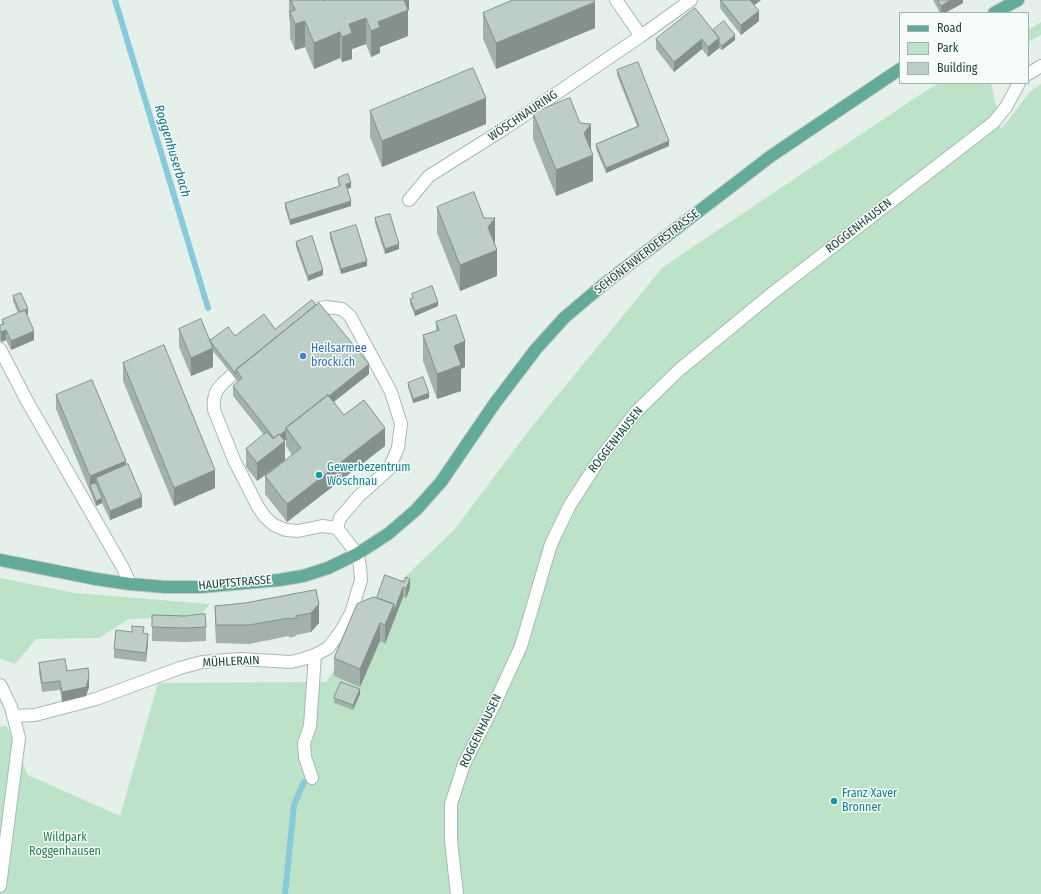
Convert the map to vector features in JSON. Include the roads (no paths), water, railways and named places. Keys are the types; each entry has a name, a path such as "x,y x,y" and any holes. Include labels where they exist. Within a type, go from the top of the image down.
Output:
{"main road":[{"path":"996,12 1018,0"},
{"name":"SCHÖNENWERDERSTRASSE","path":"441,482 536,349 564,318 604,284 771,156 899,70"},
{"name":"HAUPTSTRASSE","path":"0,560 96,579 165,587 201,587 278,580 303,576 328,568 356,554 388,534 416,510 441,482"}],"street":[{"path":"616,0 641,36"},
{"name":"WÖSCHNAURING","path":"409,200 429,176 504,129 641,36 691,0"},
{"path":"1029,73 1041,66"},
{"name":"ROGGENHAUSEN","path":"457,894 451,841 451,804 464,764 494,705 521,646 551,544 570,505 598,460 636,412 679,370 774,292 994,122 1006,108 1018,84"},
{"path":"316,309 326,307 342,309 350,316 391,392 401,424 398,448 389,469 359,496 340,518 337,528"},
{"path":"0,349 27,401 130,584"},
{"path":"232,375 218,388 213,402 214,410 234,460 258,507 265,517 274,525 286,530 298,531 322,526 337,528 356,554"},
{"name":"MÜHLERAIN","path":"13,716 35,715 89,701 180,668 202,662 240,659 291,662 315,655 328,648 341,631 351,613 361,580 360,566 356,554"},
{"path":"312,778 305,757 304,743 310,726 315,655"},
{"path":"0,685 11,706 19,738 0,886"}],"waterway":[{"name":"Roggenhuserbach","path":"115,0 208,308"},
{"name":"Roggenhuserbach","path":"285,894 294,805 304,782"}],"place":[{"name":"Heilsarmee brocki.ch","path":"303,356"},
{"name":"Gewerbezentrum Wöschnau","path":"319,475"},
{"name":"Franz Xaver Bronner","path":"834,801"}],"park label":[{"name":"Wildpark Roggenhausen","path":"65,845"}]}
